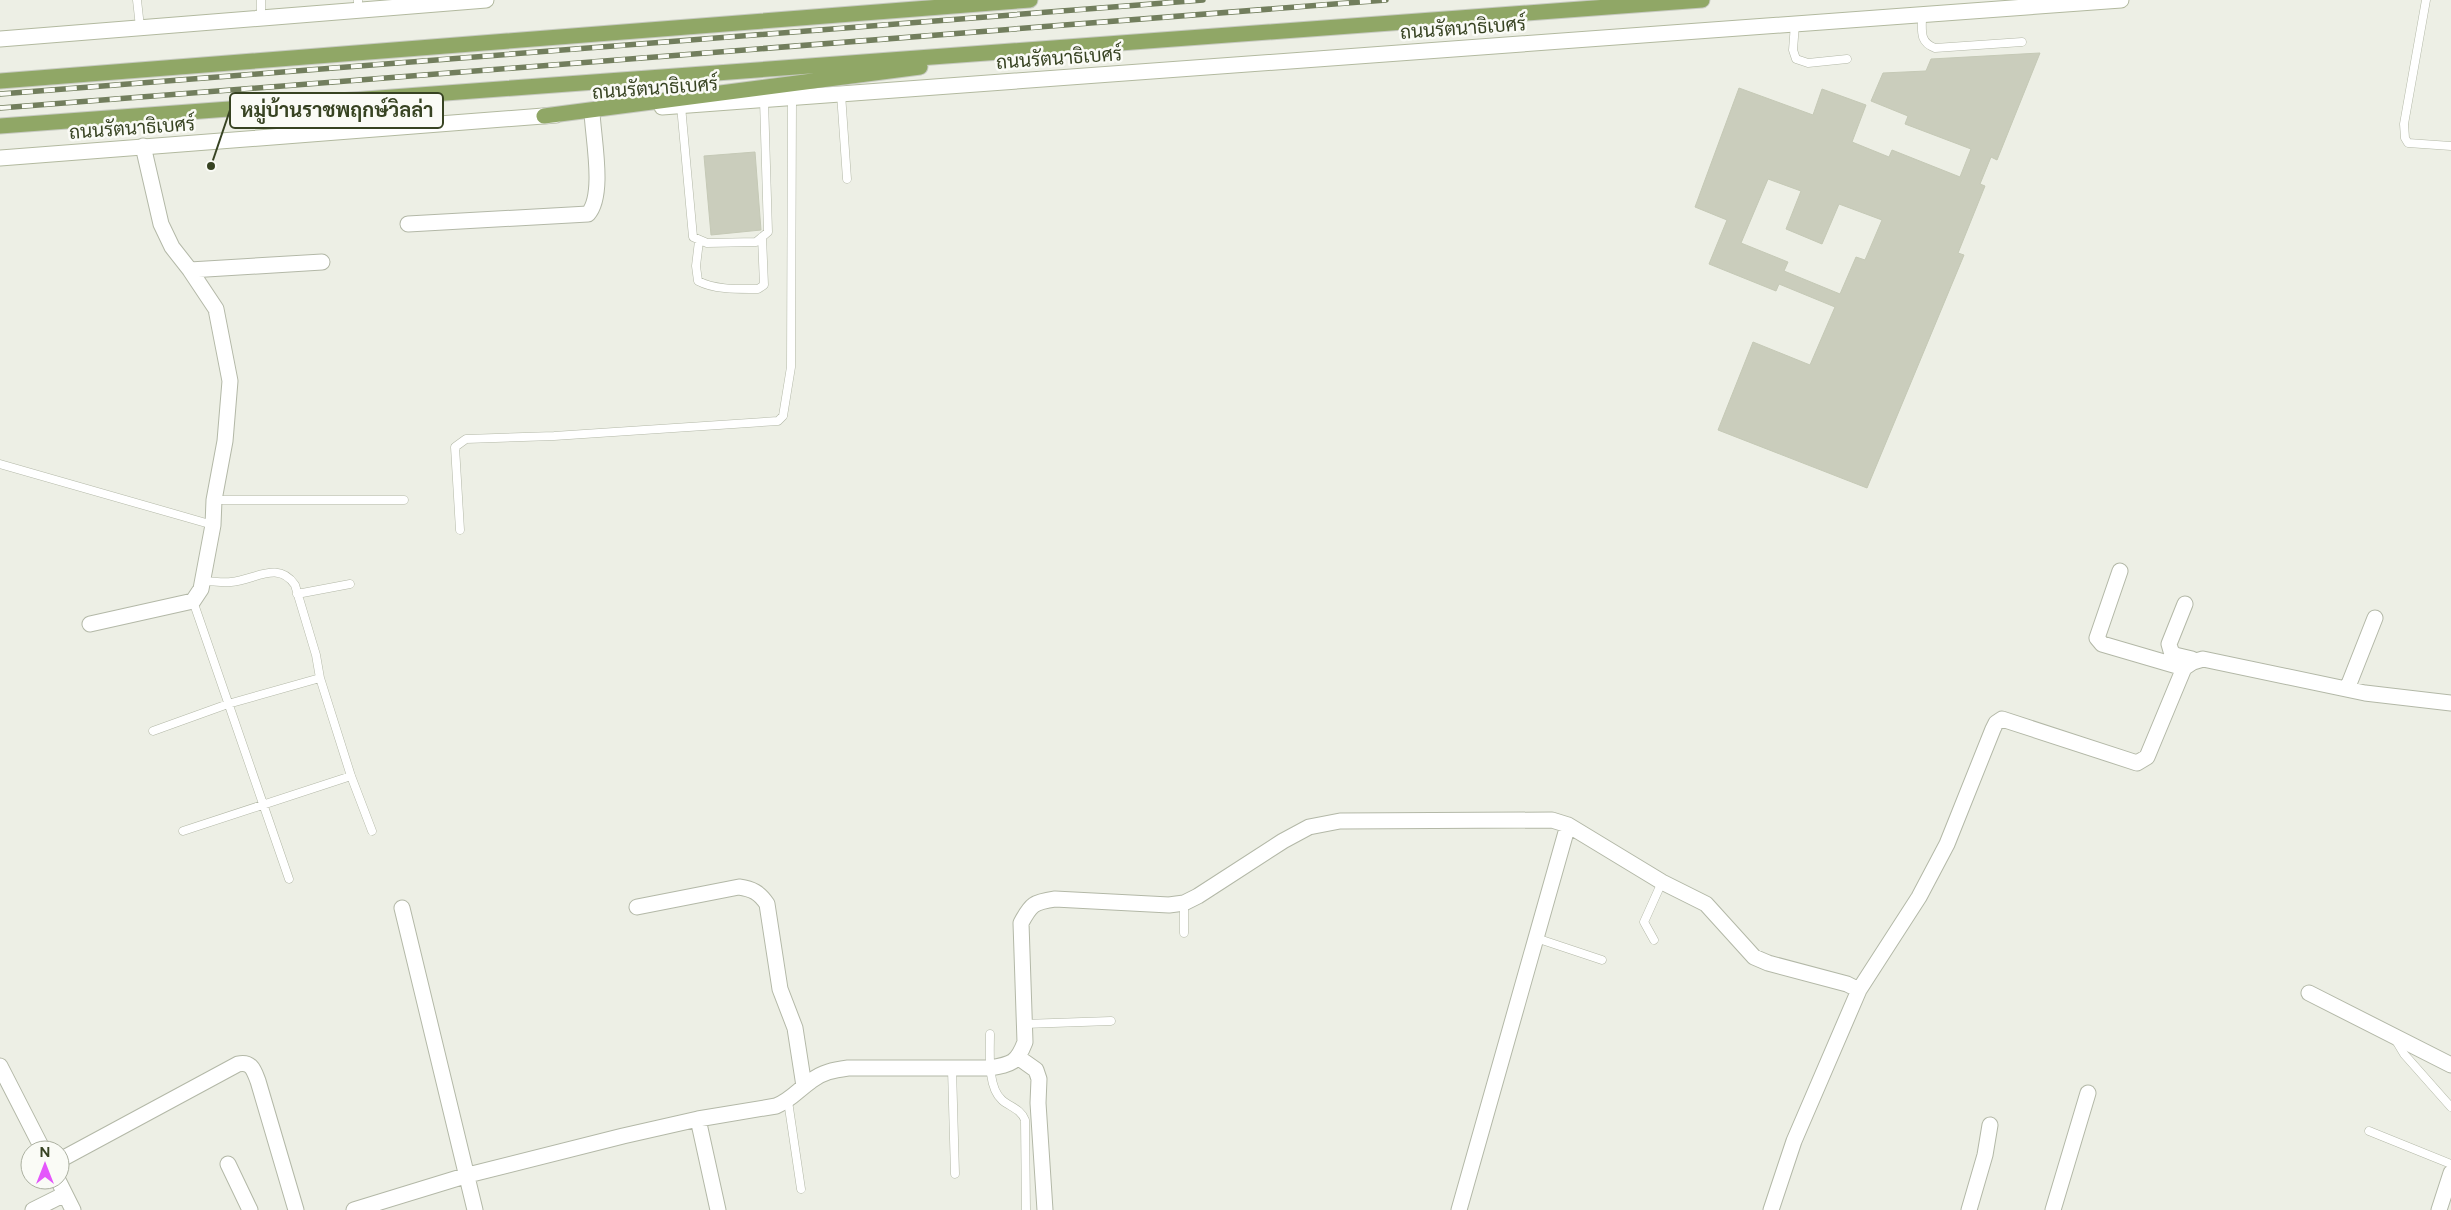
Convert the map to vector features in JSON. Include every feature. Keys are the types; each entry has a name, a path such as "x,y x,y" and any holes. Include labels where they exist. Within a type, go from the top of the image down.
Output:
{"main road":[{"path":"0,81 1030,0"},
{"name":"ถนนรัตนาธิเบศร์","path":"0,126 1702,0"},
{"path":"544,116 1090,45"}],"street":[{"path":"0,39 261,18 358,5 486,0"},
{"name":"ถนนรัตนาธิเบศร์","path":"0,158 592,112 2121,0"},
{"path":"408,224 588,214 592,209 597,190 592,112"},
{"path":"90,624 194,601 203,581 213,525 214,500 225,441 230,381 216,310 190,270 172,247 161,224 143,146"},
{"path":"190,270 322,262"},
{"path":"2120,572 2097,638 2102,644 2191,664 2203,659 2347,689 2451,703"},
{"path":"2185,604 2169,644 2170,651 2191,664"},
{"path":"2347,689 2375,618"},
{"path":"1771,1210 1794,1141 1859,990 1918,897 1947,844 1996,722 2002,719 2136,763 2147,757 2191,664"},
{"path":"354,1210 468,1175 698,1119 760,1110 788,1101 804,1086 827,1071 848,1068 990,1068 1008,1065 1019,1058 1025,1042 1021,923 1028,909 1037,902 1055,899 1169,905 1184,903 1283,841 1309,827 1340,821 1532,819 1552,820 1568,825 1662,882 1706,904 1754,957 1768,963 1847,984 1859,990"},
{"path":"1459,1210 1568,825"},
{"path":"636,907 739,887 751,889 760,895 767,904 780,989 794,1028 804,1086"},
{"path":"402,908 476,1210"},
{"path":"2309,993 2451,1065"},
{"path":"1019,1058 1036,1070 1038,1080 1045,1210"},
{"path":"70,1155 238,1064 248,1064 253,1067 258,1081 296,1210"},
{"path":"0,1066 38,1140"},
{"path":"2053,1210 2088,1093"},
{"path":"698,1119 718,1210"},
{"path":"1969,1210 1985,1155 1990,1125"},
{"path":"228,1164 250,1210"},
{"path":"2439,1210 2451,1174"},
{"path":"33,1210 58,1190"},
{"path":"63,1190 73,1210"}],"lane":[{"path":"137,0 140,27"},
{"path":"261,0 261,18"},
{"path":"2426,0 2404,124 2405,138 2408,143 2451,146"},
{"path":"1922,15 1922,38 1926,45 1935,48 2022,42"},
{"path":"1795,24 1793,50 1796,59 1808,64 1848,59"},
{"path":"841,94 847,179"},
{"path":"460,530 455,447 466,439 554,436 778,421 784,416 791,367 792,98"},
{"path":"681,106 693,237 707,243 756,242 768,232 764,100"},
{"path":"699,241 696,266 698,281 705,285 758,289 764,285 762,237"},
{"path":"0,464 213,525"},
{"path":"214,500 404,500"},
{"path":"203,581 231,582 276,572 288,575 295,585 316,656 320,678 372,831"},
{"path":"297,594 350,584"},
{"path":"194,601 289,879"},
{"path":"153,731 228,704 320,678"},
{"path":"183,831 352,776"},
{"path":"1654,940 1644,922 1662,882"},
{"path":"1184,903 1184,932"},
{"path":"1536,938 1602,960"},
{"path":"1024,1024 1111,1021"},
{"path":"990,1034 990,1068 1000,1099 1023,1114 1025,1120 1026,1210"},
{"path":"2393,1036 2404,1054 2451,1107"},
{"path":"952,1068 955,1174"},
{"path":"788,1101 801,1189"},
{"path":"2369,1131 2451,1164"}],"building":[{"path":"2040,53 1997,160 1991,157 1980,184 1985,186 1958,253 1964,255 1867,488 1718,430 1753,342 1810,365 1835,307 1779,284 1776,291 1709,264 1727,220 1695,207 1739,88 1813,115 1822,89 1866,105 1852,142 1889,157 1892,150 1960,177 1971,149 1905,124 1908,116 1871,101 1883,73 1926,71 1931,59","holes":["1768,179 1801,191 1786,229 1822,244 1839,204 1882,220 1865,260 1856,257 1840,294 1784,271 1788,262 1741,243"]},
{"path":"755,152 761,230 711,235 704,156"}],"railway":[{"path":"0,94 1203,0"},
{"path":"0,108 1386,0"}],"place":[{"name":"หมู่บ้านราชพฤกษ์วิลล่า","path":"211,166"}]}
